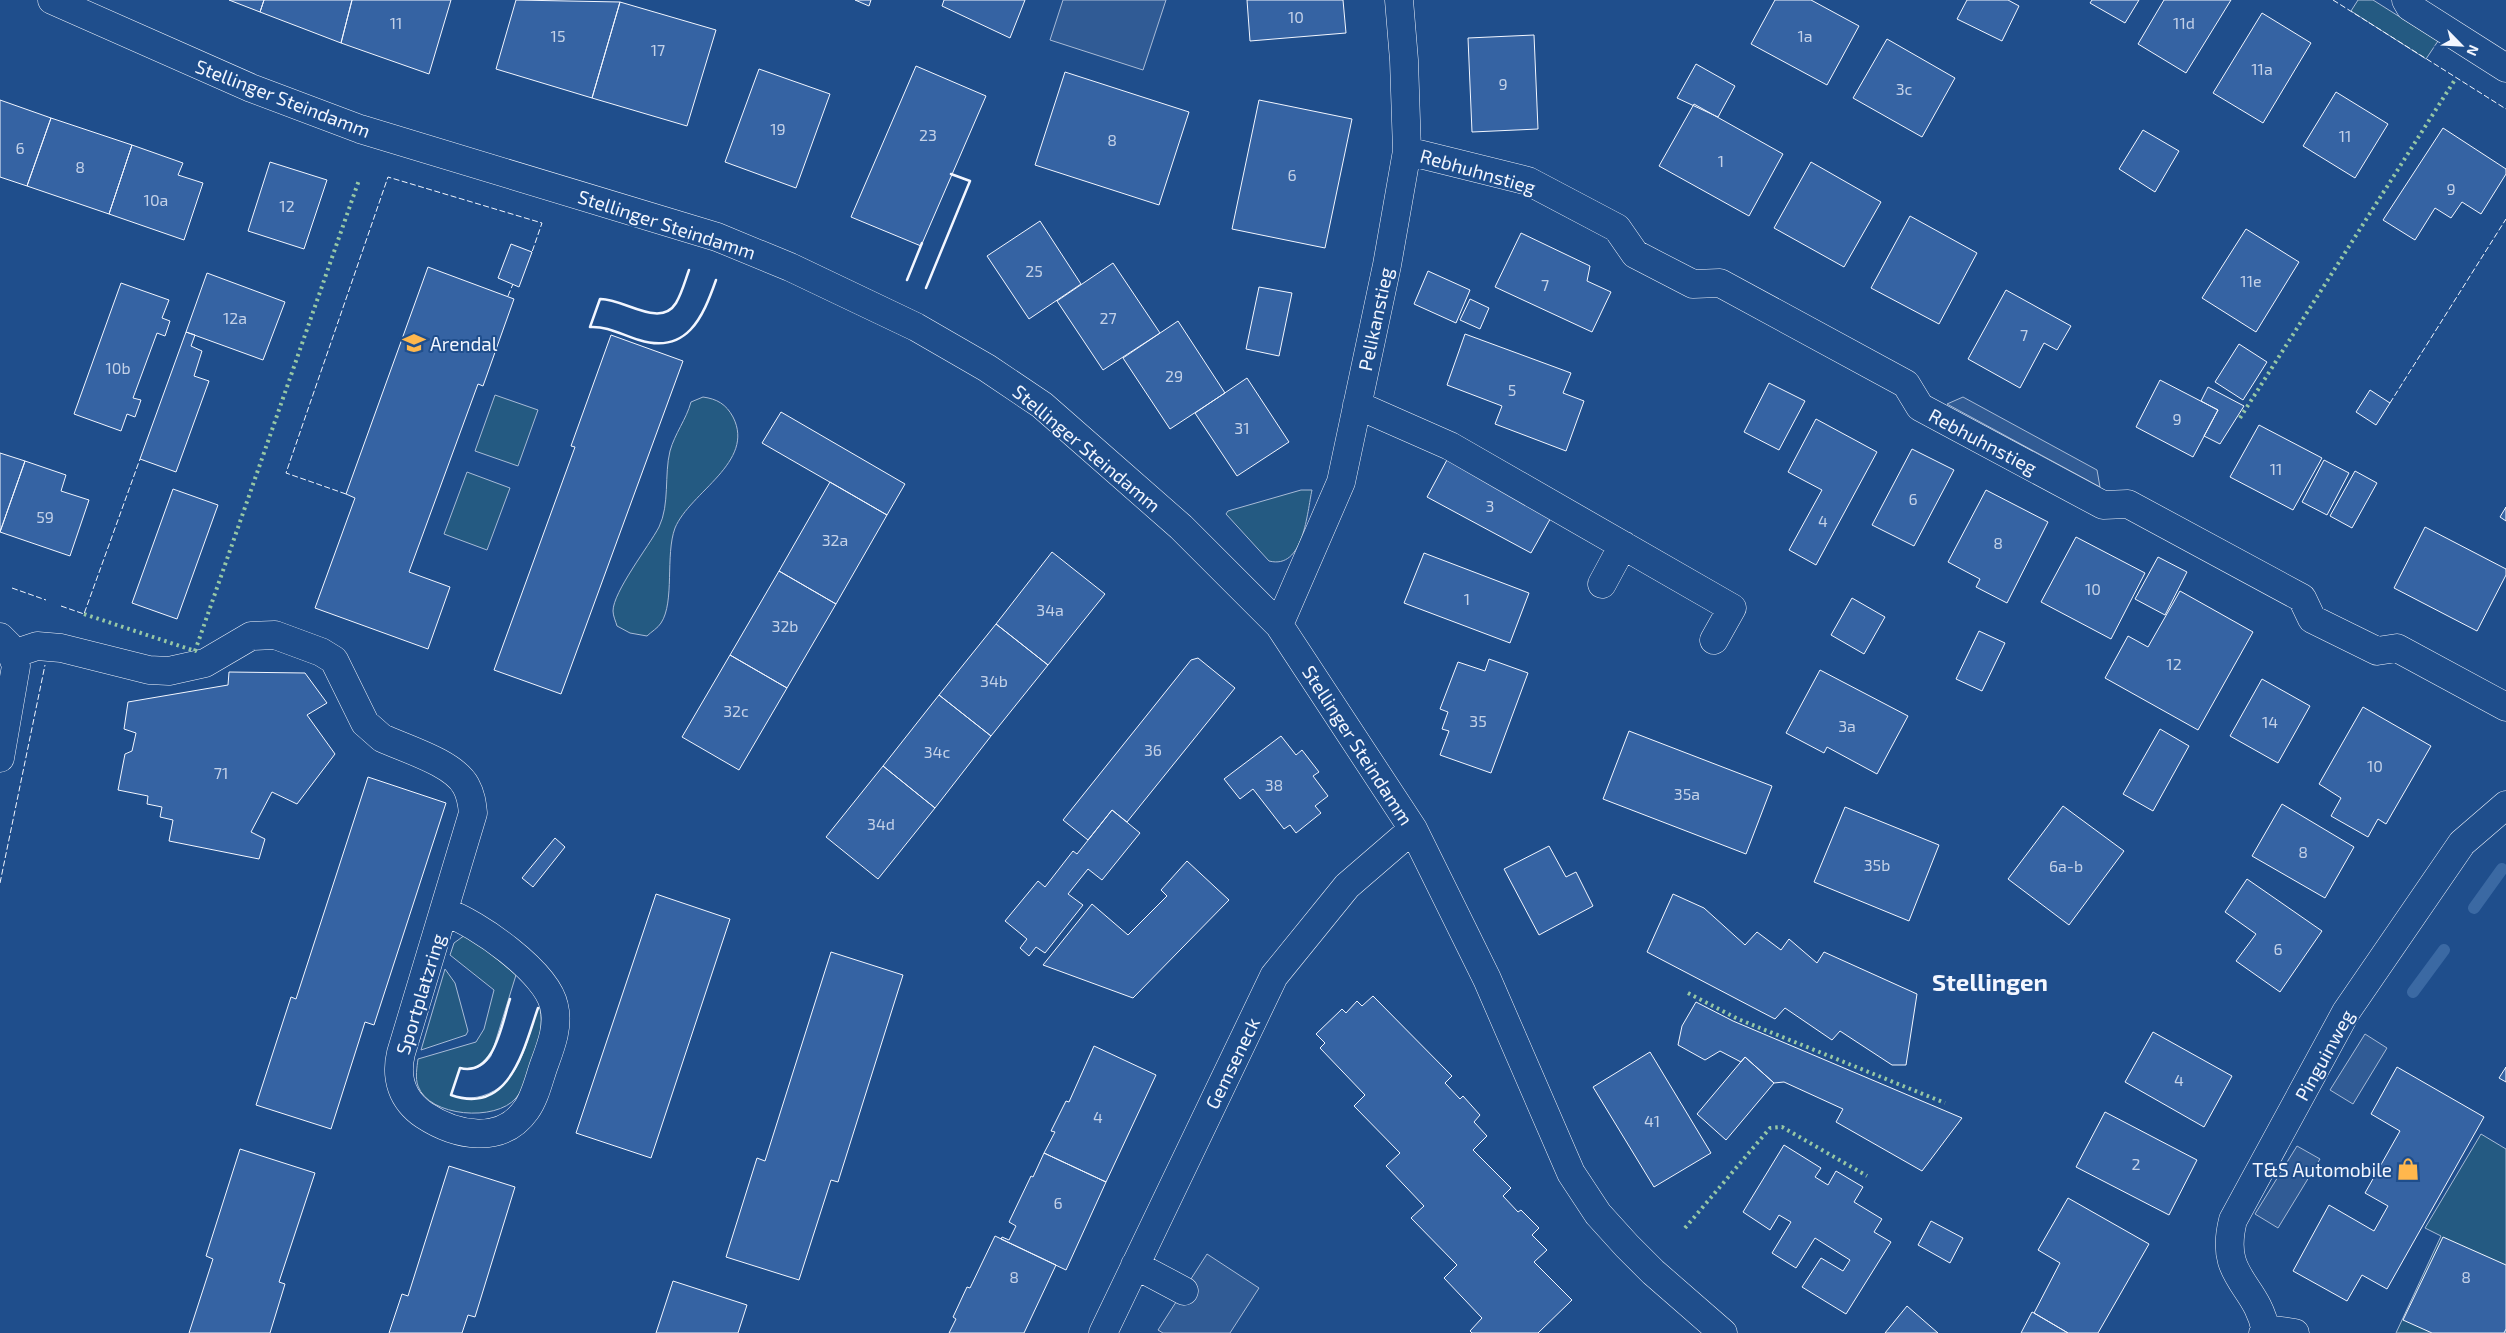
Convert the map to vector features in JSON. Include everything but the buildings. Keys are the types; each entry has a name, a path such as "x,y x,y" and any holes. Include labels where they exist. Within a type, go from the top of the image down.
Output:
{"street":[{"name":"Stellinger Steindamm","path":"52,0 250,88 360,129 717,237 790,267 916,327 987,368 1042,405 1181,527 1279,626 1413,829 1487,979 1571,1173 1598,1214 1627,1246 1653,1272 1723,1333"},
{"name":"Pelikanstieg","path":"1279,626 1341,482 1387,265 1407,151 1404,60 1399,0"},
{"path":"2406,0 2410,7 2506,68"},
{"name":"Rebhuhnstieg","path":"1407,151 1528,181 1617,228 1635,254 1692,284 1720,284 1906,384 1920,407 2102,505 2128,504 2281,586 2302,598 2312,619 2377,651 2397,648 2506,707"},
{"path":"1357,405 1450,446 1732,608 1714,640"},
{"path":"1602,584 1623,545"},
{"name":"Sportplatzring","path":"0,758 16,677 16,666 7,645 61,648 149,670 169,671 205,663 252,636 264,634 276,635 321,652 334,660 365,723 372,731 382,738 443,765 456,773 466,785 473,813 445,912 401,1053 399,1077 408,1101 422,1114 442,1125 486,1135 508,1127 527,1109 552,1044 556,1024 554,1006 547,988 535,974 473,924 445,912"},
{"name":"Pinguinweg","path":"2265,1332 2259,1308 2232,1266 2228,1250 2233,1220 2346,1012 2462,843 2506,805"},
{"name":"Gemseneck","path":"1102,1333 1274,976 1347,886 1413,829"},
{"path":"1135,1265 1184,1291"},
{"path":"2265,1332 2295,1333"}],"shaded area":[{"path":"1063,0 1166,0 1143,70 1050,40"},
{"path":"2358,0 2373,0 2438,41 2426,59 2351,11"},
{"path":"495,395 538,410 518,466 475,451"},
{"path":"703,397 721,403 730,412 738,433 736,448 729,462 683,515 675,528 672,539 668,603 661,623 647,636 630,633 617,626 613,613 615,603 625,581 659,527 665,509 668,460 672,444 691,402"},
{"path":"1963,397 2097,470 2100,487 1947,404"},
{"path":"467,472 510,488 487,550 444,534"},
{"path":"1301,490 1312,490 1302,537 1290,557 1281,561 1269,561 1226,514 1228,511"},
{"path":"465,935 473,939 516,975 491,1056 478,1067 460,1068 451,1095 462,1098 478,1097 495,1090 505,1082 520,1061 538,1008 540,1008 541,1015 538,1044 527,1078 516,1098 506,1106 494,1111 479,1113 449,1110 435,1104 425,1096 418,1086 417,1080 418,1059 476,1042 484,1029 494,990 450,955 454,943"},
{"path":"445,969 455,983 468,1031 466,1035 421,1050"},
{"path":"2365,1034 2387,1048 2353,1104 2330,1090"},
{"path":"2481,1134 2506,1149 2506,1333 2396,1333 2441,1236 2425,1228"},
{"path":"2297,1146 2320,1159 2278,1228 2255,1214"},
{"path":"1207,1254 1259,1288 1230,1333 1163,1333 1158,1330"}],"waterway":[{"path":"2474,908 2502,869"},
{"path":"2413,992 2444,950"}],"hedge":[{"path":"2240,418 2456,78"},
{"path":"84,614 195,651 359,180"},
{"path":"1688,993 1738,1019 1945,1103"},
{"path":"1685,1228 1770,1128 1782,1127 1867,1176"}],"fence":[{"path":"2333,0 2506,109"},
{"path":"346,494 286,473 388,177 542,223 532,252"},
{"path":"2390,403 2506,219"},
{"path":"508,296 513,284"},
{"path":"61,606 84,614 140,459"},
{"path":"12,588 46,600"},
{"path":"0,883 45,665"}],"wall":[{"path":"926,288 970,181 951,174"},
{"path":"907,280 922,243"},
{"path":"689,270 682,291 676,303 669,310 661,313 651,313 600,299 590,327 609,329 639,340 656,343 669,342 691,330 699,319 716,280"},
{"path":"510,999 500,1033 489,1056 472,1069 460,1068 451,1095 471,1099 488,1096 501,1087 520,1059 538,1008"}],"place":[{"name":"Arendal","path":"414,343"},
{"name":"T&S Automobile","path":"2408,1169"}],"district":[{"name":"Stellingen","path":"1990,981"}]}
